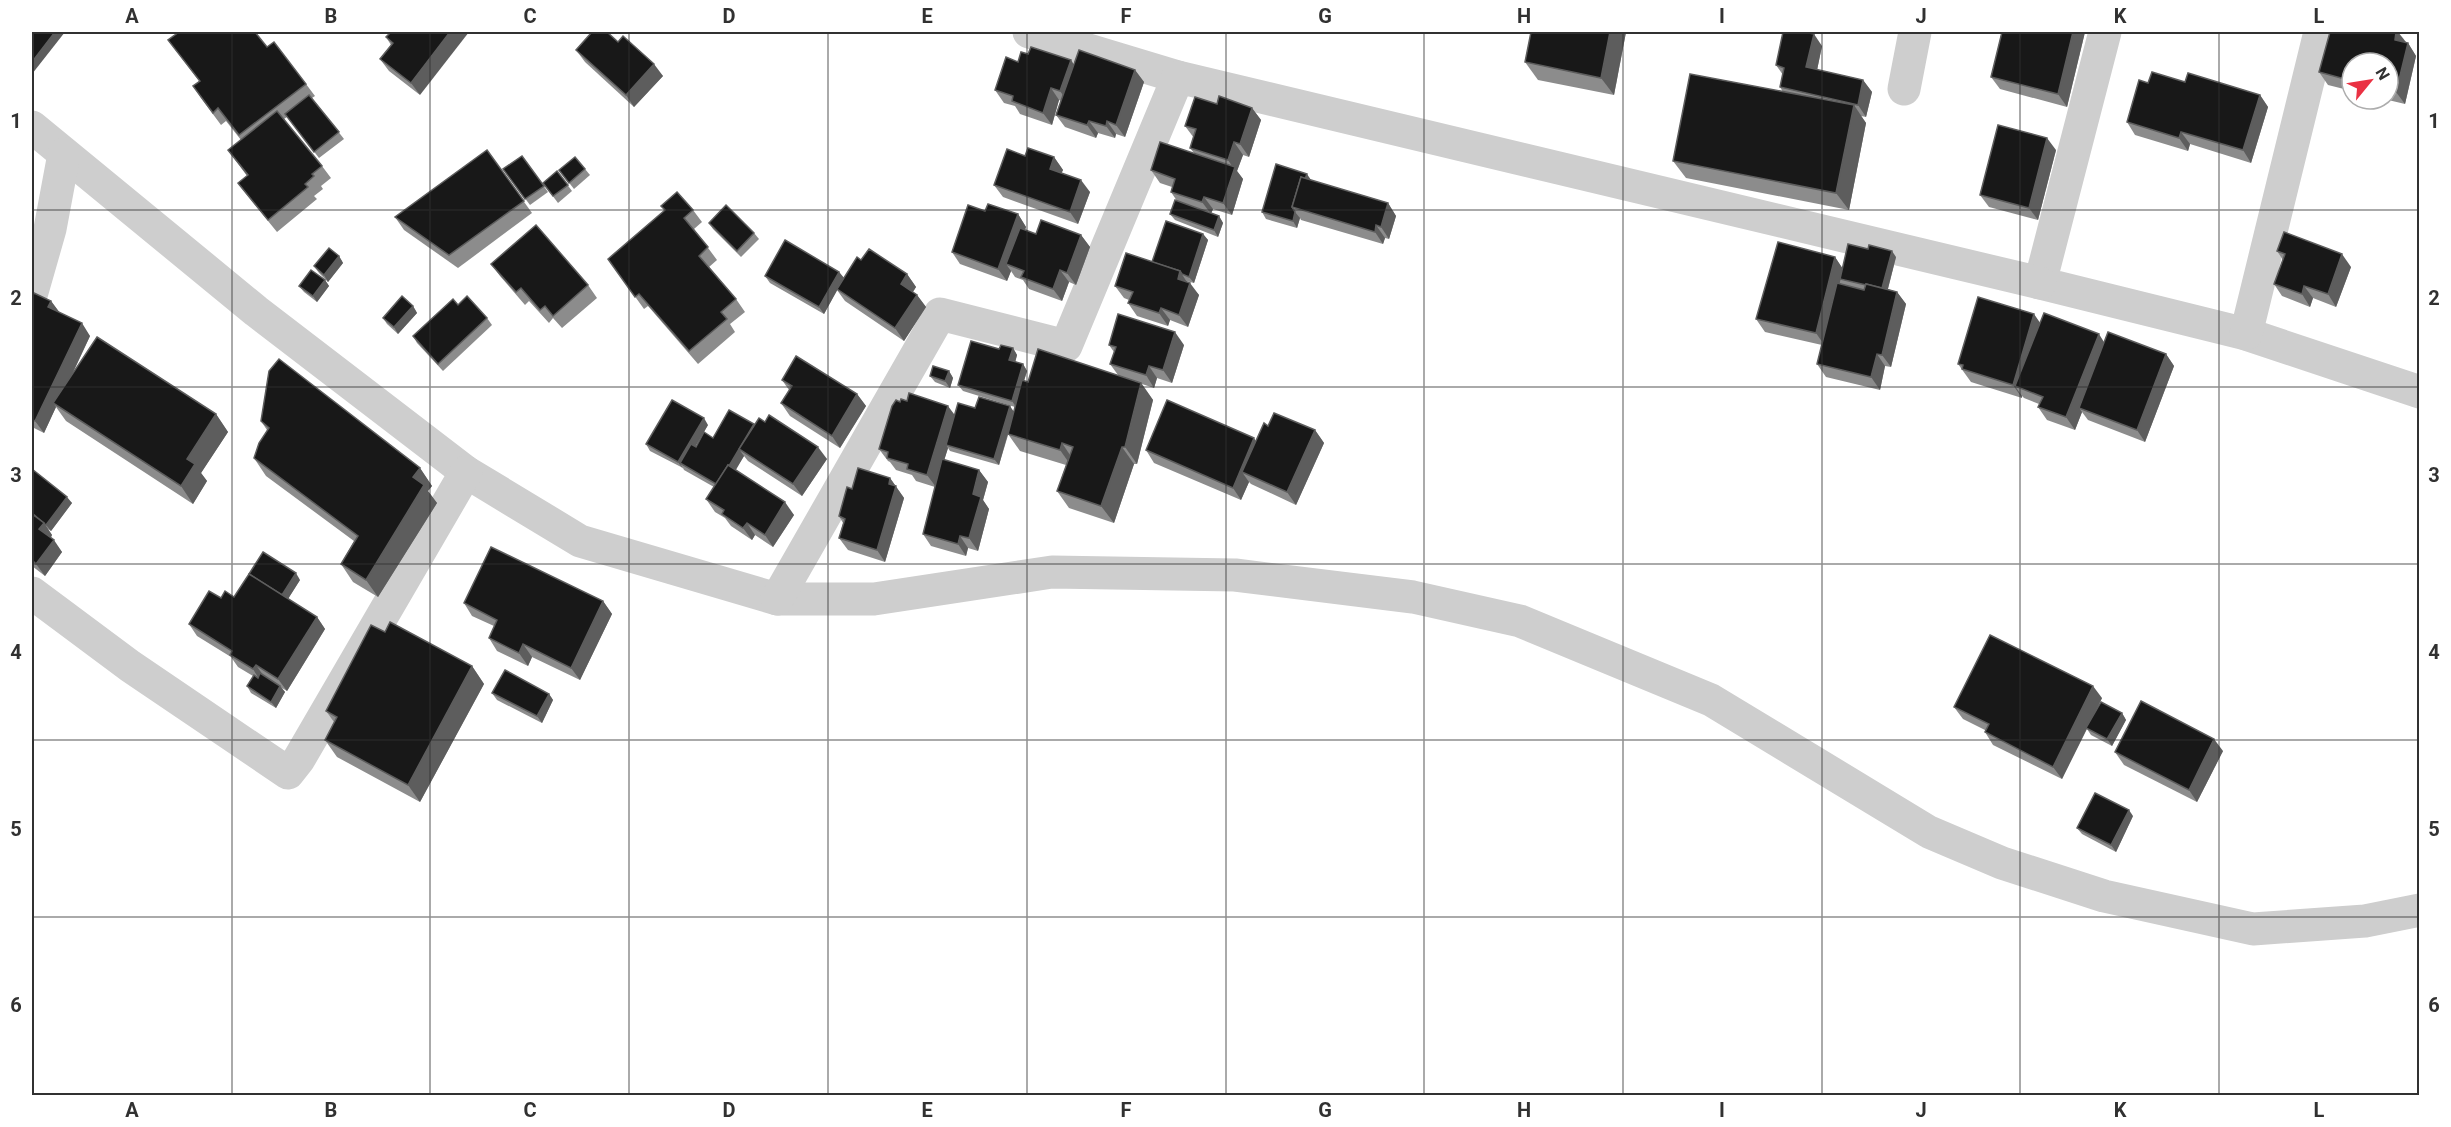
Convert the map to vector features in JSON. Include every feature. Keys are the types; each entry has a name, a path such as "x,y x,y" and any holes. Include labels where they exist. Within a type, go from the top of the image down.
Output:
{"street":[{"path":"1029,32 1178,77 2246,334 2420,392"},
{"path":"1904,89 1915,32"},
{"path":"2040,283 2104,32"},
{"path":"2246,334 2320,32"},
{"path":"777,599 940,314 1066,346 1178,77"},
{"path":"32,127 256,311 466,472 580,542 777,599 874,599 1052,572 1235,575 1413,597 1520,621 1711,700 1929,832 2002,863 2104,896 2253,929 2366,921 2420,910"},
{"path":"32,291 50,229 64,154"},
{"path":"32,593 130,666 288,773 304,750 466,472"}],"building":[{"path":"34,32 55,32 32,62 32,34"},
{"path":"179,32 255,32 267,47 274,42 306,84 239,135 218,108 213,113 193,86 200,81 168,40"},
{"path":"391,32 450,32 411,83 380,59 393,43 386,37"},
{"path":"592,32 607,32 618,42 623,36 654,64 626,95 576,50"},
{"path":"1531,32 1610,32 1601,78 1525,62"},
{"path":"1783,32 1814,34 1806,67 1863,80 1858,105 1780,87 1784,68 1776,65"},
{"path":"2002,32 2073,32 2058,94 1991,77"},
{"path":"2330,32 2396,32 2395,40 2408,43 2400,76 2400,51 2340,51 2340,78 2319,72"},
{"path":"1031,47 1071,60 1060,91 1051,88 1043,113 1012,101 1013,96 995,90 1006,57 1018,62 1021,52 1028,54"},
{"path":"1079,50 1135,70 1116,125 1107,121 1106,126 1089,121 1087,125 1056,115"},
{"path":"2152,72 2185,82 2188,73 2260,95 2243,150 2181,132 2179,138 2127,122 2139,80 2148,83"},
{"path":"1690,74 1854,105 1836,193 1673,161"},
{"path":"309,95 339,132 314,152 285,114"},
{"path":"1219,96 1252,108 1240,144 1234,142 1228,160 1190,148 1196,129 1185,126 1195,97 1217,104"},
{"path":"277,111 322,166 305,184 308,187 268,220 238,183 248,175 228,150"},
{"path":"1998,125 2047,138 2029,208 1980,195"},
{"path":"1160,142 1235,167 1223,203 1204,197 1202,202 1171,192 1175,179 1151,170"},
{"path":"1028,148 1054,157 1050,169 1081,180 1070,212 994,185 1007,149 1025,156"},
{"path":"487,150 524,201 449,255 395,217"},
{"path":"522,156 544,186 525,199 503,169"},
{"path":"575,157 585,169 569,183 559,170"},
{"path":"1276,164 1307,174 1305,179 1301,177 1292,207 1295,212 1293,221 1262,212"},
{"path":"557,171 568,185 553,196 543,183"},
{"path":"1301,177 1388,203 1381,227 1376,225 1375,232 1292,207"},
{"path":"677,192 693,210 684,218 708,247 699,256 736,299 721,312 727,319 689,351 639,294 635,297 608,259 665,210 661,206"},
{"path":"1175,200 1219,216 1214,230 1170,214"},
{"path":"988,204 1018,214 998,269 952,252 968,205 985,211"},
{"path":"726,205 754,233 737,251 709,223"},
{"path":"1041,220 1081,235 1067,273 1060,270 1053,289 1021,277 1024,271 1006,264 1020,228 1036,234"},
{"path":"1166,221 1203,234 1189,277 1180,271 1152,262"},
{"path":"536,225 588,285 553,316 545,306 540,310 521,288 516,292 491,264"},
{"path":"2284,232 2342,254 2328,294 2304,286 2302,294 2274,284 2285,254 2277,251"},
{"path":"785,240 839,272 819,307 765,276"},
{"path":"1778,242 1835,257 1816,333 1756,319"},
{"path":"1848,244 1868,249 1869,245 1892,251 1882,288 1840,279"},
{"path":"329,248 339,256 324,275 314,266"},
{"path":"869,249 907,274 901,284 917,295 895,328 837,289 857,257 861,260"},
{"path":"1126,253 1180,271 1178,279 1190,283 1179,315 1161,308 1159,313 1128,303 1133,292 1115,286"},
{"path":"311,270 325,280 313,296 299,286"},
{"path":"1837,283 1864,290 1866,284 1897,292 1882,355 1877,354 1871,377 1817,364"},
{"path":"34,293 51,301 48,307 82,323 35,421 32,419 32,298"},
{"path":"402,296 413,306 394,327 383,318"},
{"path":"467,296 487,318 438,364 413,336 453,299 458,305"},
{"path":"1978,297 2034,314 2013,385 1962,369 1963,365 1958,364"},
{"path":"2044,313 2099,334 2066,417 2038,407 2043,397 2015,386"},
{"path":"1118,314 1175,332 1163,370 1149,366 1146,375 1110,364 1116,347 1109,345"},
{"path":"2108,332 2166,354 2137,430 2079,408"},
{"path":"97,337 216,414 187,459 195,464 181,486 53,403"},
{"path":"971,341 999,349 1001,345 1013,348 1009,360 1023,364 1012,401 958,385"},
{"path":"1038,349 1141,383 1125,447 1122,447 1101,506 1057,491 1073,447 1062,443 1060,450 1008,434 1022,380 1028,382"},
{"path":"796,356 857,394 832,436 781,403 792,386 782,380"},
{"path":"279,359 420,468 413,477 424,485 366,580 341,564 358,536 254,458 259,443 269,428 261,421 269,371"},
{"path":"933,366 949,371 945,381 930,376"},
{"path":"909,393 948,406 927,475 907,469 908,464 887,458 888,452 879,449 892,406 896,400 907,401"},
{"path":"979,397 1010,406 994,459 946,445 958,403 975,408"},
{"path":"672,400 704,418 678,462 646,444"},
{"path":"1167,400 1254,438 1233,488 1146,450"},
{"path":"729,410 754,424 716,484 680,463 691,444 696,447 704,432 713,438"},
{"path":"1274,413 1315,430 1287,492 1242,472 1264,423 1268,426"},
{"path":"769,415 818,447 793,484 739,449 759,418 765,422"},
{"path":"942,459 979,470 973,494 981,497 969,538 960,536 958,544 923,534"},
{"path":"728,465 785,502 765,535 747,523 743,528 722,514 724,510 706,499"},
{"path":"858,468 890,478 889,484 896,486 877,550 839,538 845,519 839,516 847,487 852,489"},
{"path":"32,469 67,497 46,525 32,513"},
{"path":"32,514 44,523 39,529 54,540 36,564 32,560"},
{"path":"491,547 603,601 571,668 523,644 519,653 489,638 497,620 464,603"},
{"path":"263,552 296,573 282,595 249,574"},
{"path":"249,574 317,617 278,679 256,665 253,669 230,655 232,651 189,624 209,591 221,598 225,591 234,597"},
{"path":"390,622 472,666 408,785 325,740 337,717 326,711 371,625 385,632"},
{"path":"1990,635 2093,686 2053,767 1985,732 1989,724 1954,707"},
{"path":"505,670 549,694 537,716 492,693"},
{"path":"260,673 280,686 271,702 247,686 254,675 258,678"},
{"path":"2141,701 2214,739 2189,790 2115,752"},
{"path":"2101,702 2122,713 2107,739 2086,728"},
{"path":"2095,793 2129,810 2111,845 2077,828"}]}
